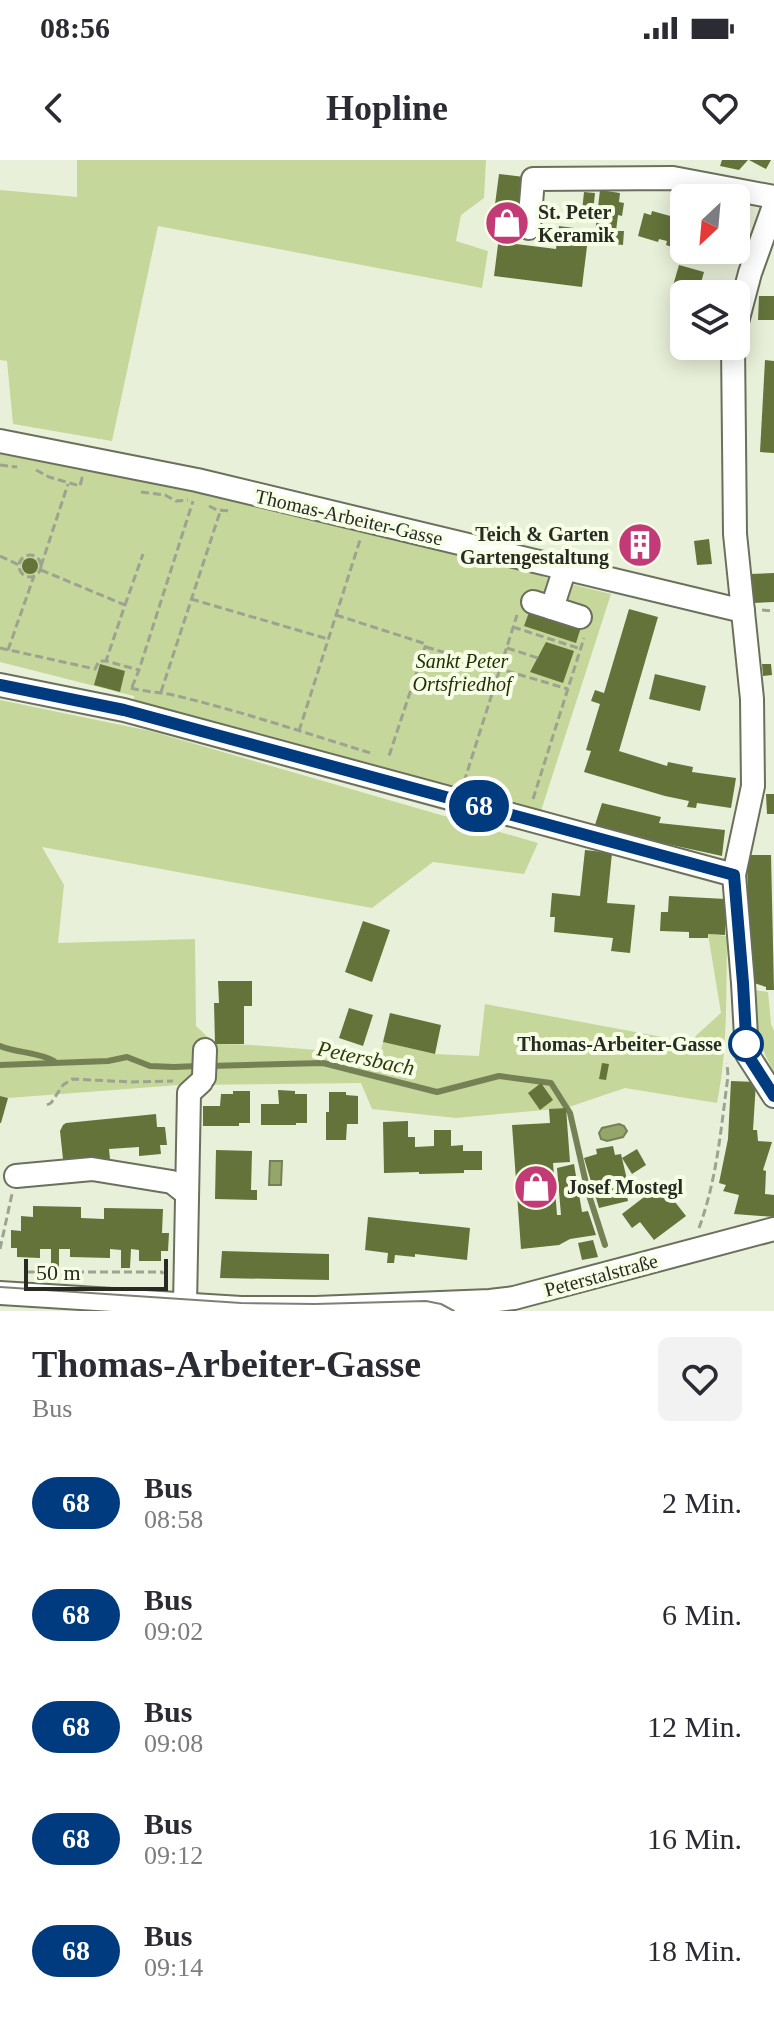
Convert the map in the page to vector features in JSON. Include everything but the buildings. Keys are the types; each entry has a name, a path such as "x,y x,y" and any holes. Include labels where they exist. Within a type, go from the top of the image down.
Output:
{"street":[{"path":"529,228 533,179 673,178 774,197"},
{"path":"748,280 774,206"},
{"path":"733,360 735,534 752,699 753,786 734,875 747,1054 774,1096"},
{"name":"Thomas-Arbeiter-Gasse","path":"0,441 197,480 743,611"},
{"path":"565,568 542,605 582,627"},
{"path":"0,685 124,710 734,875"},
{"path":"185,1305 186,1193 198,1084 205,1050"},
{"path":"16,1176 92,1169 172,1182 186,1193"},
{"name":"Peterstalstraße","path":"10,1299 316,1310 490,1306 774,1229"}],"path":[{"path":"0,465 37,471 80,486 82,478 93,480"},
{"path":"8,650 34,576 41,568 68,484"},
{"path":"134,490 165,495 176,501 193,499 131,688 171,695 373,754"},
{"path":"206,502 217,510 236,512"},
{"path":"161,694 221,509"},
{"path":"299,731 360,540"},
{"path":"106,661 143,554"},
{"path":"19,565 25,556 32,555 39,559 41,568"},
{"path":"0,556 19,565 23,575 34,576"},
{"path":"41,568 125,605"},
{"path":"464,782 523,598 542,605"},
{"path":"191,599 328,639"},
{"path":"336,615 426,644 388,759"},
{"path":"513,627 581,649"},
{"path":"532,802 581,649 582,627"},
{"path":"425,647 568,689"},
{"path":"0,648 95,669 99,661 106,661 139,670"},
{"path":"506,648 538,658"},
{"path":"698,1231 717,1164 727,1063"},
{"path":"47,1105 72,1079 172,1080 198,1084"},
{"path":"0,1249 16,1176"},
{"path":"29,1272 162,1272"}],"green space":[{"path":"77,160 486,160 484,198 461,215 456,241 488,251 482,288 158,226 112,441 13,424 7,361 0,360 0,190 77,197"},
{"name":"Sankt Peter Ortsfriedhof","path":"0,454 195,490 544,572 543,577 611,594 539,817 141,704 134,696 0,662"},
{"path":"0,700 150,731 538,843 524,874 433,862 372,908 42,847 64,885 58,943 195,939 196,1026 215,1044 380,1054 383,1042 435,1054 479,1056 485,1004 689,1042 721,1013 708,934 727,936 725,1041 717,1103 625,1088 566,1108 456,1118 372,1109 361,1083 179,1085 8,1098 0,1096"},
{"path":"755,990 768,992 774,1031 774,1072 757,1032 753,1012"}],"shaded area":[{"path":"619,1124 627,1131 623,1137 607,1141 601,1139 599,1133 602,1128"},
{"path":"270,1161 282,1161 281,1185 269,1185"}],"waterway":[{"path":"0,1046 54,1061"},
{"name":"Petersbach","path":"0,1065 108,1061 127,1057 150,1066 198,1066"},
{"name":"Petersbach","path":"209,1066 323,1063 437,1092 499,1076 551,1083 570,1113 588,1192 605,1245"}],"tram line":[{"path":"0,1287 241,1303 426,1301 454,1311"}],"bus line":[{"name":"68","path":"0,685 124,710 734,875 747,1054 774,1096"}],"place":[{"name":"St. Peter Keramik","path":"507,223"},
{"name":"Teich & Garten Gartengestaltung","path":"640,545"},
{"name":"Thomas-Arbeiter-Gasse","path":"746,1044"},
{"name":"Josef Mostegl","path":"536,1187"}]}
